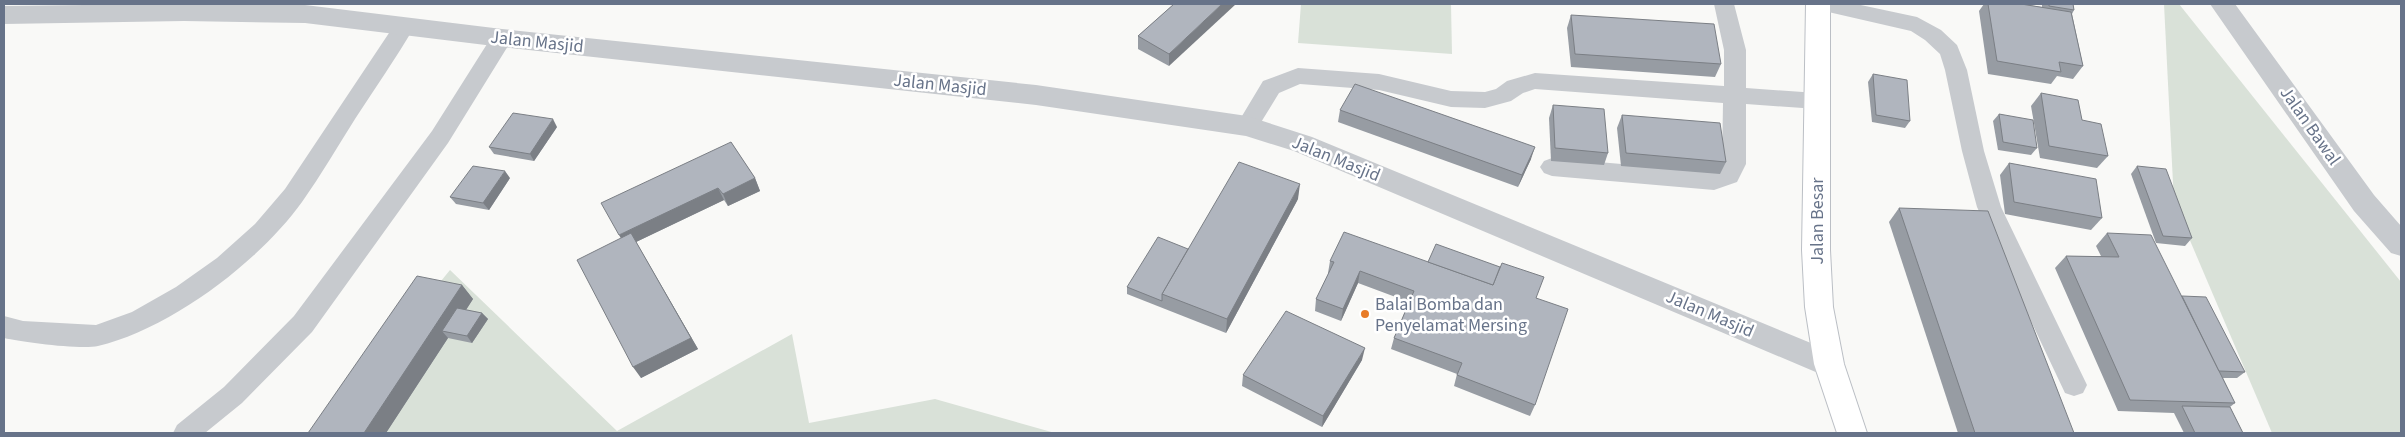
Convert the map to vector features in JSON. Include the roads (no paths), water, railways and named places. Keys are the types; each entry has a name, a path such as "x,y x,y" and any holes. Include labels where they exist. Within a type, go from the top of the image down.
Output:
{"street":[{"name":"Jalan Besar","path":"1818,4 1816,250 1819,307 1830,364 1852,433"},
{"name":"Jalan Bawal","path":"2222,4 2364,203 2401,245"},
{"name":"Jalan Masjid","path":"4,15 36,9 305,14 502,38 1036,95 1247,126 1312,147 1830,364"}],"lane":[{"path":"1552,167 1714,180 1729,176 1734,164 1735,50 1724,4"},
{"path":"1824,4 1917,25 1934,35 1949,50 1956,70 1973,151 1989,207 2074,385"},
{"path":"4,327 23,332 96,336 141,319 185,294 226,265 263,231 293,196 404,26"},
{"path":"186,433 232,395 304,324 440,137 502,38"},
{"path":"1247,126 1271,87 1298,76 1379,82 1451,99 1485,100 1503,96 1515,87 1535,81 1562,81 1734,96 1817,101"}],"place":[{"name":"Balai Bomba dan Penyelamat Mersing","path":"1365,314"}]}
